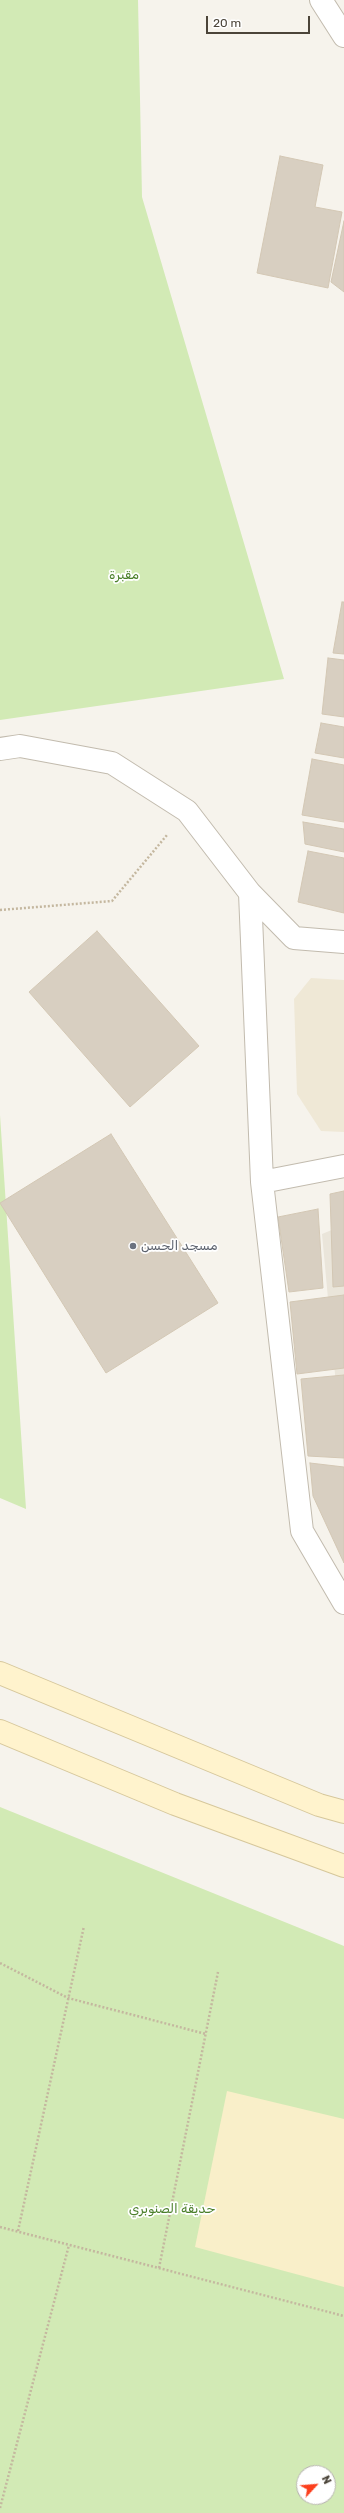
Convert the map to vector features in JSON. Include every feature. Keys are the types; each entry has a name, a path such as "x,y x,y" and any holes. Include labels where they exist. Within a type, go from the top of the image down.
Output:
{"main road":[{"path":"0,1674 320,1805 344,1812"},
{"path":"0,1731 175,1804 344,1866"}],"street":[{"path":"321,0 344,36"},
{"path":"0,749 20,746 112,763 187,811 250,893 294,938 344,942"},
{"path":"250,893 262,1182 302,1530 344,1602"},
{"path":"262,1182 344,1166"}],"path":[{"path":"0,910 112,901 187,811"},
{"path":"18,2231 84,1926"},
{"path":"0,1963 68,1998 206,2034"},
{"path":"160,2268 218,1972"},
{"path":"0,2226 344,2316"},
{"path":"0,2508 69,2245"}],"shaded area":[{"path":"311,978 344,980 344,1132 321,1131 297,1094 294,999"},
{"path":"344,1225 344,1471 322,1234"}],"green space":[{"name":"مقبرة","path":"0,0 138,0 142,197 284,679 0,720"},
{"path":"0,1115 26,1509 0,1498"},
{"name":"حديقة الصنوبري","path":"0,1807 344,1946 344,2513 0,2513"}],"sand":[{"path":"227,2091 344,2119 344,2287 195,2247"}],"building":[{"path":"280,156 323,165 315,207 342,212 328,288 257,273"},
{"path":"344,221 344,292 331,282"},
{"path":"342,602 344,602 344,654 333,653"},
{"path":"328,658 344,660 344,717 322,714"},
{"path":"321,723 344,727 344,758 315,753"},
{"path":"312,759 344,765 344,822 302,815"},
{"path":"303,822 344,829 344,852 305,844"},
{"path":"308,851 344,858 344,913 298,902"},
{"path":"97,931 199,1046 130,1107 29,992"},
{"path":"111,1134 218,1303 106,1373 0,1203"},
{"path":"344,1191 344,1286 333,1287 330,1194"},
{"path":"318,1209 323,1288 289,1292 278,1217"},
{"path":"344,1295 344,1368 297,1374 290,1302"},
{"path":"344,1375 344,1458 308,1456 301,1379"},
{"path":"310,1463 344,1467 344,1563 313,1496"}],"place":[{"name":"مسجد الحسن","path":"133,1246"}]}
